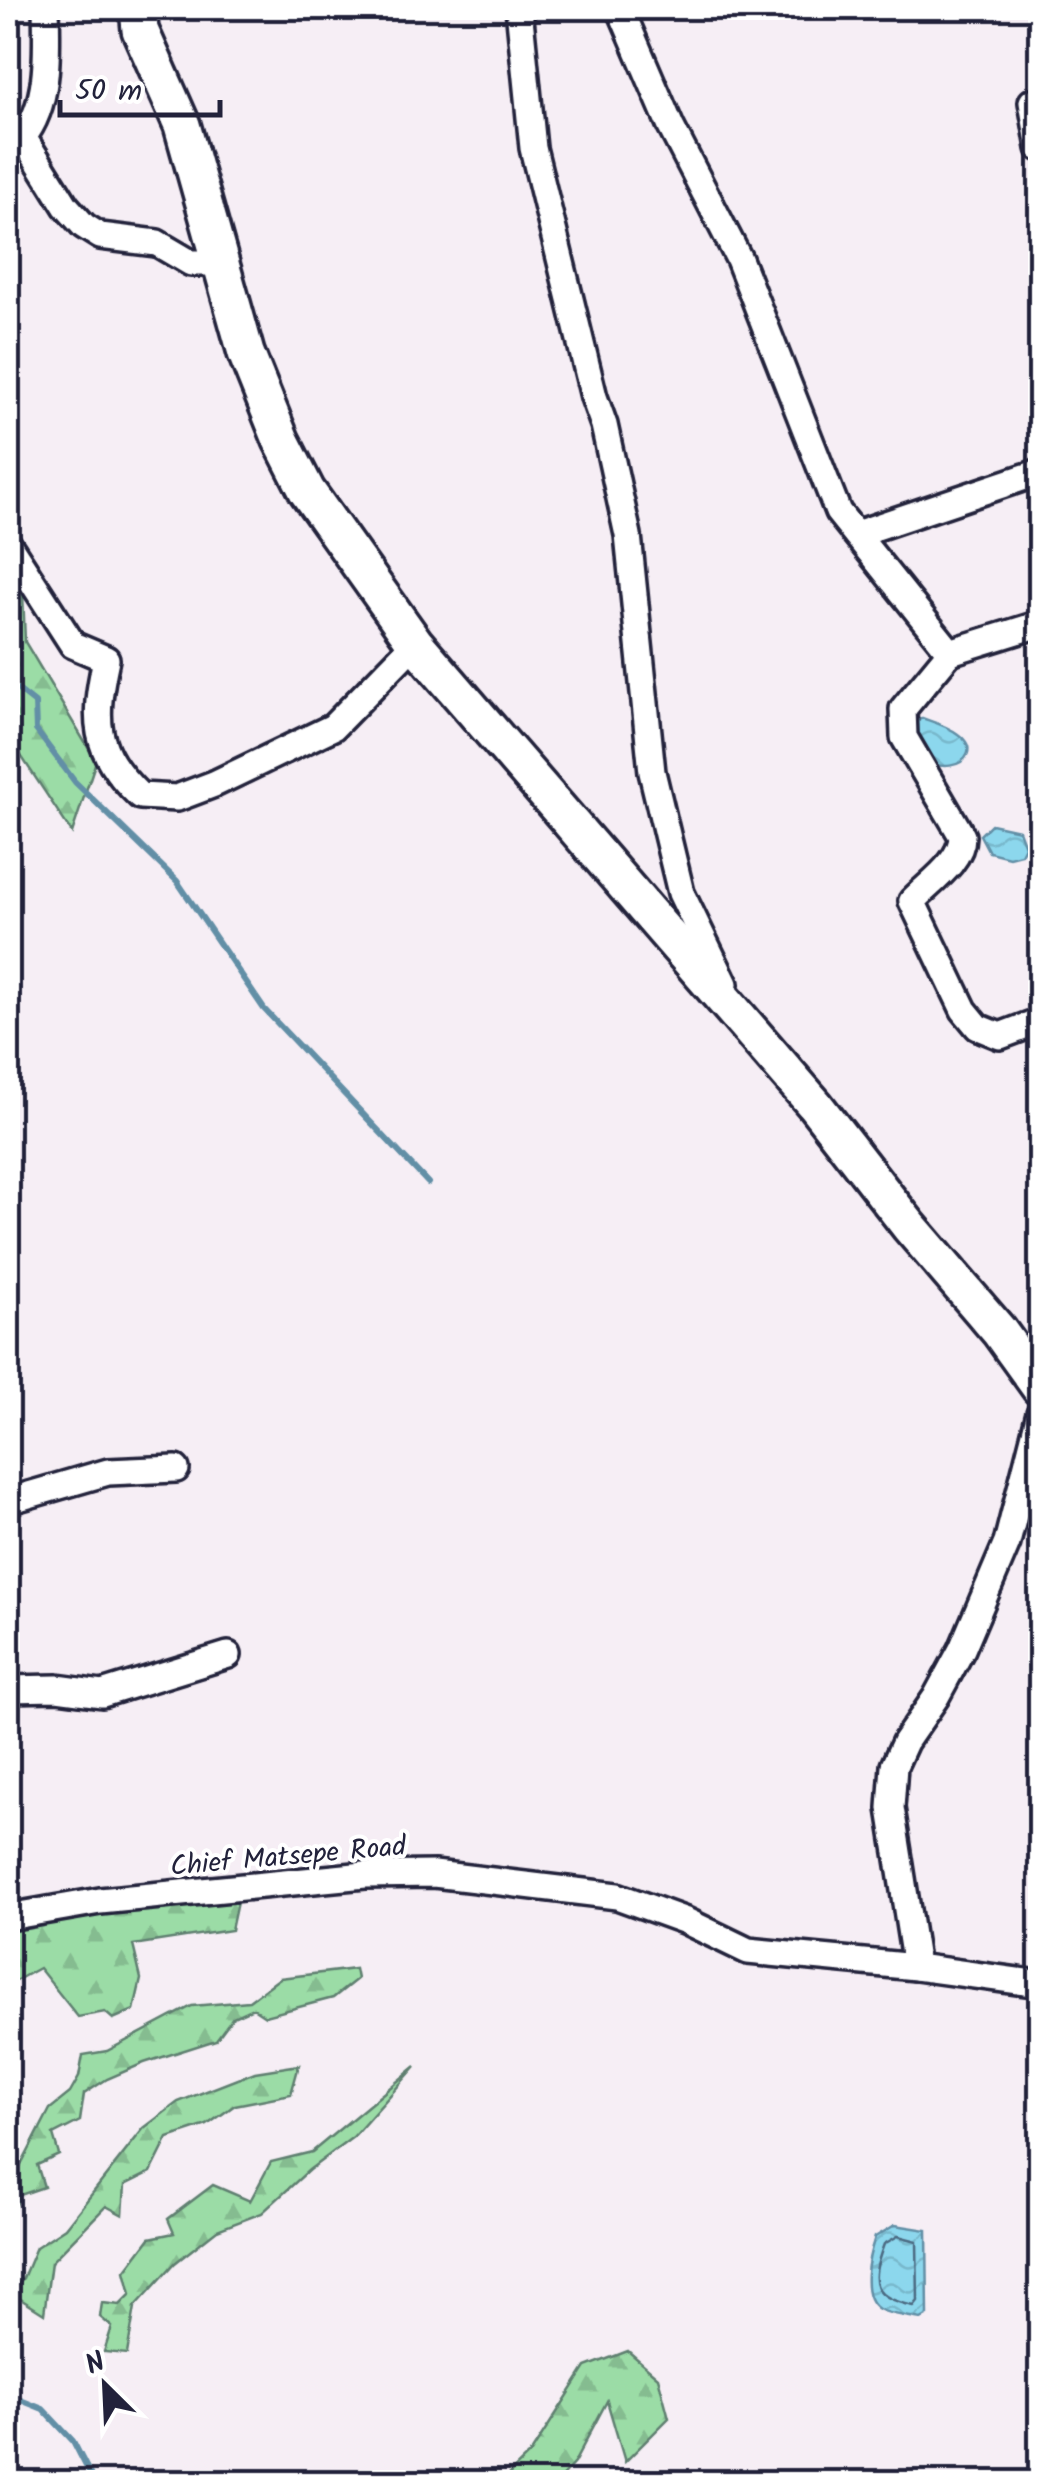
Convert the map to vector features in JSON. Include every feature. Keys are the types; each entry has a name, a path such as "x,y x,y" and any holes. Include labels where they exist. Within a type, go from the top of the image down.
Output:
{"street":[{"path":"46,8 47,50 36,121 15,136 66,206 84,226 100,236 157,243 191,263 221,263"},
{"path":"138,8 140,30 182,124 246,353 281,440 307,491 414,643 815,1105 909,1226 999,1331 1040,1388"},
{"path":"519,8 533,148 604,424 628,535 652,772 682,894 726,984 719,996"},
{"path":"620,8 671,127 739,259 838,512 950,652"},
{"path":"1040,100 1032,102 1040,148"},
{"path":"856,534 1040,472"},
{"path":"8,544 74,645 106,659 96,726 123,780 140,796 177,798 333,727 414,643"},
{"path":"1040,624 950,652 904,709 902,719 904,737 962,836 956,857 912,901 964,1010 978,1027 1000,1036 1040,1022"},
{"path":"916,1967 890,1808 894,1766 962,1650 1007,1543 1040,1413"},
{"path":"8,1500 108,1472 176,1469"},
{"path":"8,1689 57,1688 102,1694 228,1655"},
{"name":"Chief Matsepe Road","path":"8,1917 100,1901 365,1875 434,1874 617,1896 686,1921 748,1951 1040,1984"}],"green space":[{"path":"8,562 22,567 25,642 96,761 72,833 8,736"},
{"path":"237,1902 231,1930 133,1945 141,1979 134,2010 113,2019 105,2012 78,2017 39,1968 8,1985 8,1931 16,1920 116,1908"},
{"path":"355,1969 357,1979 333,1998 265,2016 253,2008 233,2017 216,2040 144,2063 84,2094 80,2121 53,2135 59,2155 37,2165 44,2187 20,2195 8,2224 8,2185 50,2109 70,2093 79,2077 83,2055 107,2051 192,2006 249,2001 280,1978"},
{"path":"299,2065 291,2094 235,2105 207,2125 168,2138 151,2172 125,2185 123,2215 106,2206 51,2262 44,2314 11,2293 23,2278 36,2247 65,2228 144,2128 178,2102 255,2072"},
{"path":"416,2066 353,2137 262,2213 217,2230 175,2263 135,2307 127,2354 104,2352 112,2327 100,2317 102,2303 120,2305 131,2294 125,2271 150,2238 174,2233 168,2219 213,2185 250,2201 271,2162 312,2152"},
{"path":"628,2351 658,2377 669,2418 625,2462 607,2401 574,2463 557,2482 501,2482 531,2453 586,2367"}],"water":[{"path":"922,718 958,734 967,745 961,762 938,765 926,758 917,745 914,723"},
{"path":"991,824 1019,830 1025,846 1021,854 1009,857 989,852 980,835"},
{"path":"895,2225 927,2230 928,2315 921,2319 883,2311 869,2295 867,2275 875,2237"}],"waterway":[{"path":"8,673 12,685 35,703 36,730 75,782 177,881 264,1009 428,1183"},
{"path":"8,2395 43,2409 73,2441 94,2482"}]}
